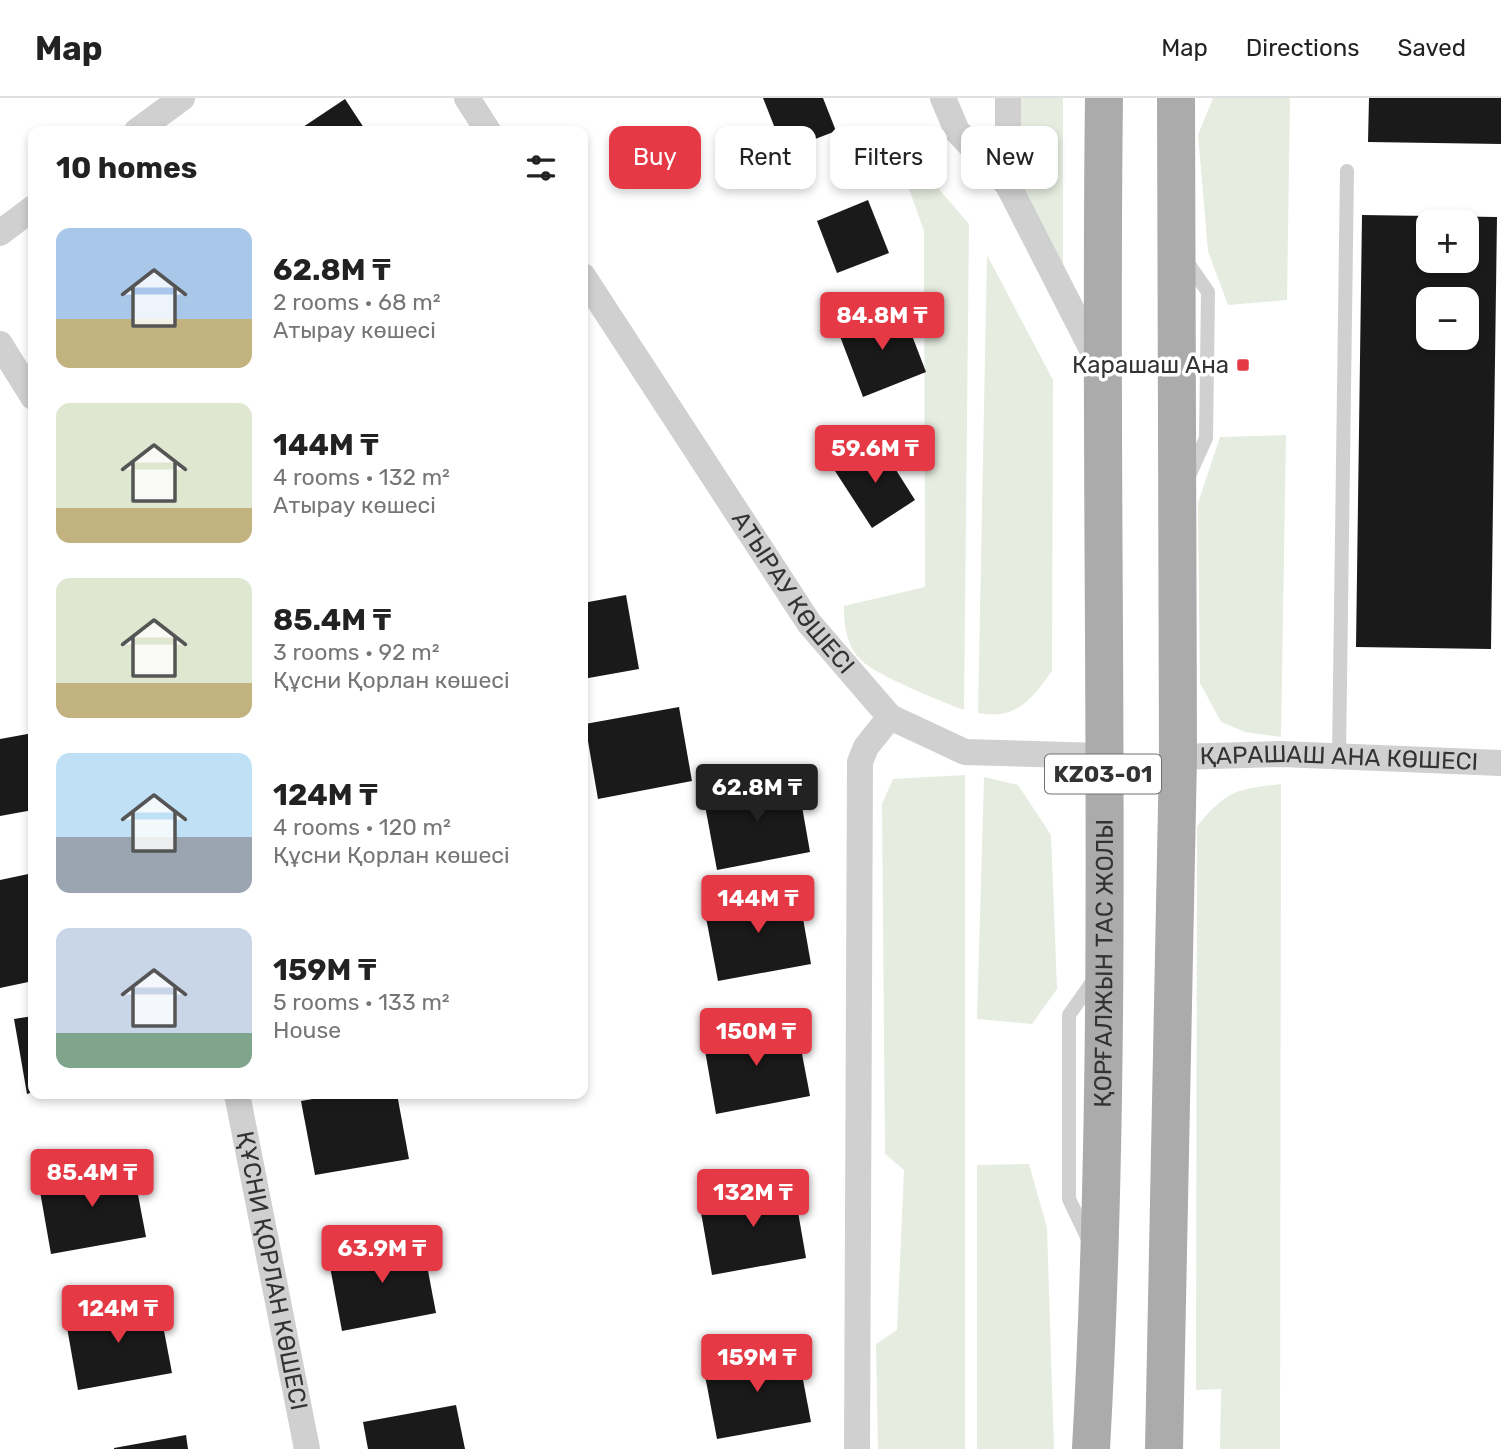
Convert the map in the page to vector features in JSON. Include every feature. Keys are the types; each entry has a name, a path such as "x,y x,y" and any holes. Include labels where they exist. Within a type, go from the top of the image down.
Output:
{"main road":[{"name":"ҚОРҒАЛЖЫН ТАС ЖОЛЫ","path":"1091,1449 1101,1265 1103,756 1100,366 1104,98"},
{"name":"KZ03-01","path":"1164,1449 1178,757 1176,99"}],"street":[{"path":"145,126 182,98"},
{"path":"467,98 485,126"},
{"path":"943,98 961,136"},
{"path":"1009,98 1009,126"},
{"path":"1010,189 1100,366"},
{"path":"0,233 28,212"},
{"name":"АТЫРАУ КӨШЕСІ","path":"588,284 809,623 890,717 965,752 1103,756"},
{"path":"0,344 28,389"},
{"path":"857,1449 860,762 866,747 890,717"},
{"name":"ҚАРАШАШ АНА КӨШЕСІ","path":"1178,757 1339,755 1501,763"},
{"name":"ҚҰСНИ ҚОРЛАН КӨШЕСІ","path":"238,1099 306,1449"}],"lane":[{"path":"1339,755 1348,171"}],"shaded area":[{"path":"1020,98 1063,98 1063,269 1024,189 1058,189 1058,126 1020,126"},
{"path":"1213,98 1290,98 1287,300 1228,305 1208,251 1198,135"},
{"path":"909,189 939,189 969,224 964,710 911,688 862,661 852,649 845,620 844,606 925,587 924,231"},
{"path":"987,255 1053,380 1052,671 1021,706 1003,713 991,714 978,713"},
{"path":"1286,435 1281,737 1245,732 1221,722 1200,683 1198,503 1220,437"},
{"path":"965,775 965,1449 878,1449 876,1344 897,1330 904,1170 885,1154 882,804 893,779"},
{"path":"984,777 1018,785 1051,835 1057,989 1032,1024 977,1019"},
{"path":"1281,784 1280,1449 1220,1449 1221,1389 1196,1390 1197,826 1216,805 1233,794"},
{"path":"1029,1164 1047,1228 1054,1449 977,1449 977,1165"}],"building":[{"path":"763,98 823,98 834,126 830,126 830,133 816,139 816,126 774,126"},
{"path":"1369,98 1501,98 1501,144 1368,142"},
{"path":"345,99 363,126 304,126"},
{"path":"868,200 889,253 837,273 817,221"},
{"path":"1362,215 1416,216 1416,273 1479,273 1479,217 1497,217 1491,649 1356,647"},
{"path":"901,307 926,372 863,397 838,331"},
{"path":"879,443 915,500 872,528 835,471"},
{"path":"626,595 639,669 588,678 588,602"},
{"path":"679,707 692,781 598,799 588,741 588,723"},
{"path":"28,734 28,811 0,816 0,739"},
{"path":"797,778 810,852 717,870 703,795"},
{"path":"28,874 28,982 0,988 0,880"},
{"path":"798,890 811,964 718,981 704,907"},
{"path":"28,1017 27,1094 14,1019"},
{"path":"796,1022 810,1096 716,1114 703,1039"},
{"path":"398,1099 409,1159 315,1175 301,1101"},
{"path":"132,1163 146,1237 51,1254 38,1180"},
{"path":"793,1183 806,1258 712,1275 699,1201"},
{"path":"422,1239 436,1313 342,1331 328,1256"},
{"path":"158,1299 172,1373 78,1390 65,1316"},
{"path":"797,1348 811,1422 717,1439 703,1365"},
{"path":"456,1405 465,1449 368,1449 363,1422"},
{"path":"186,1435 188,1449 114,1449 114,1448"}],"place":[{"name":"Карашаш Ана","path":"1243,365"}]}
